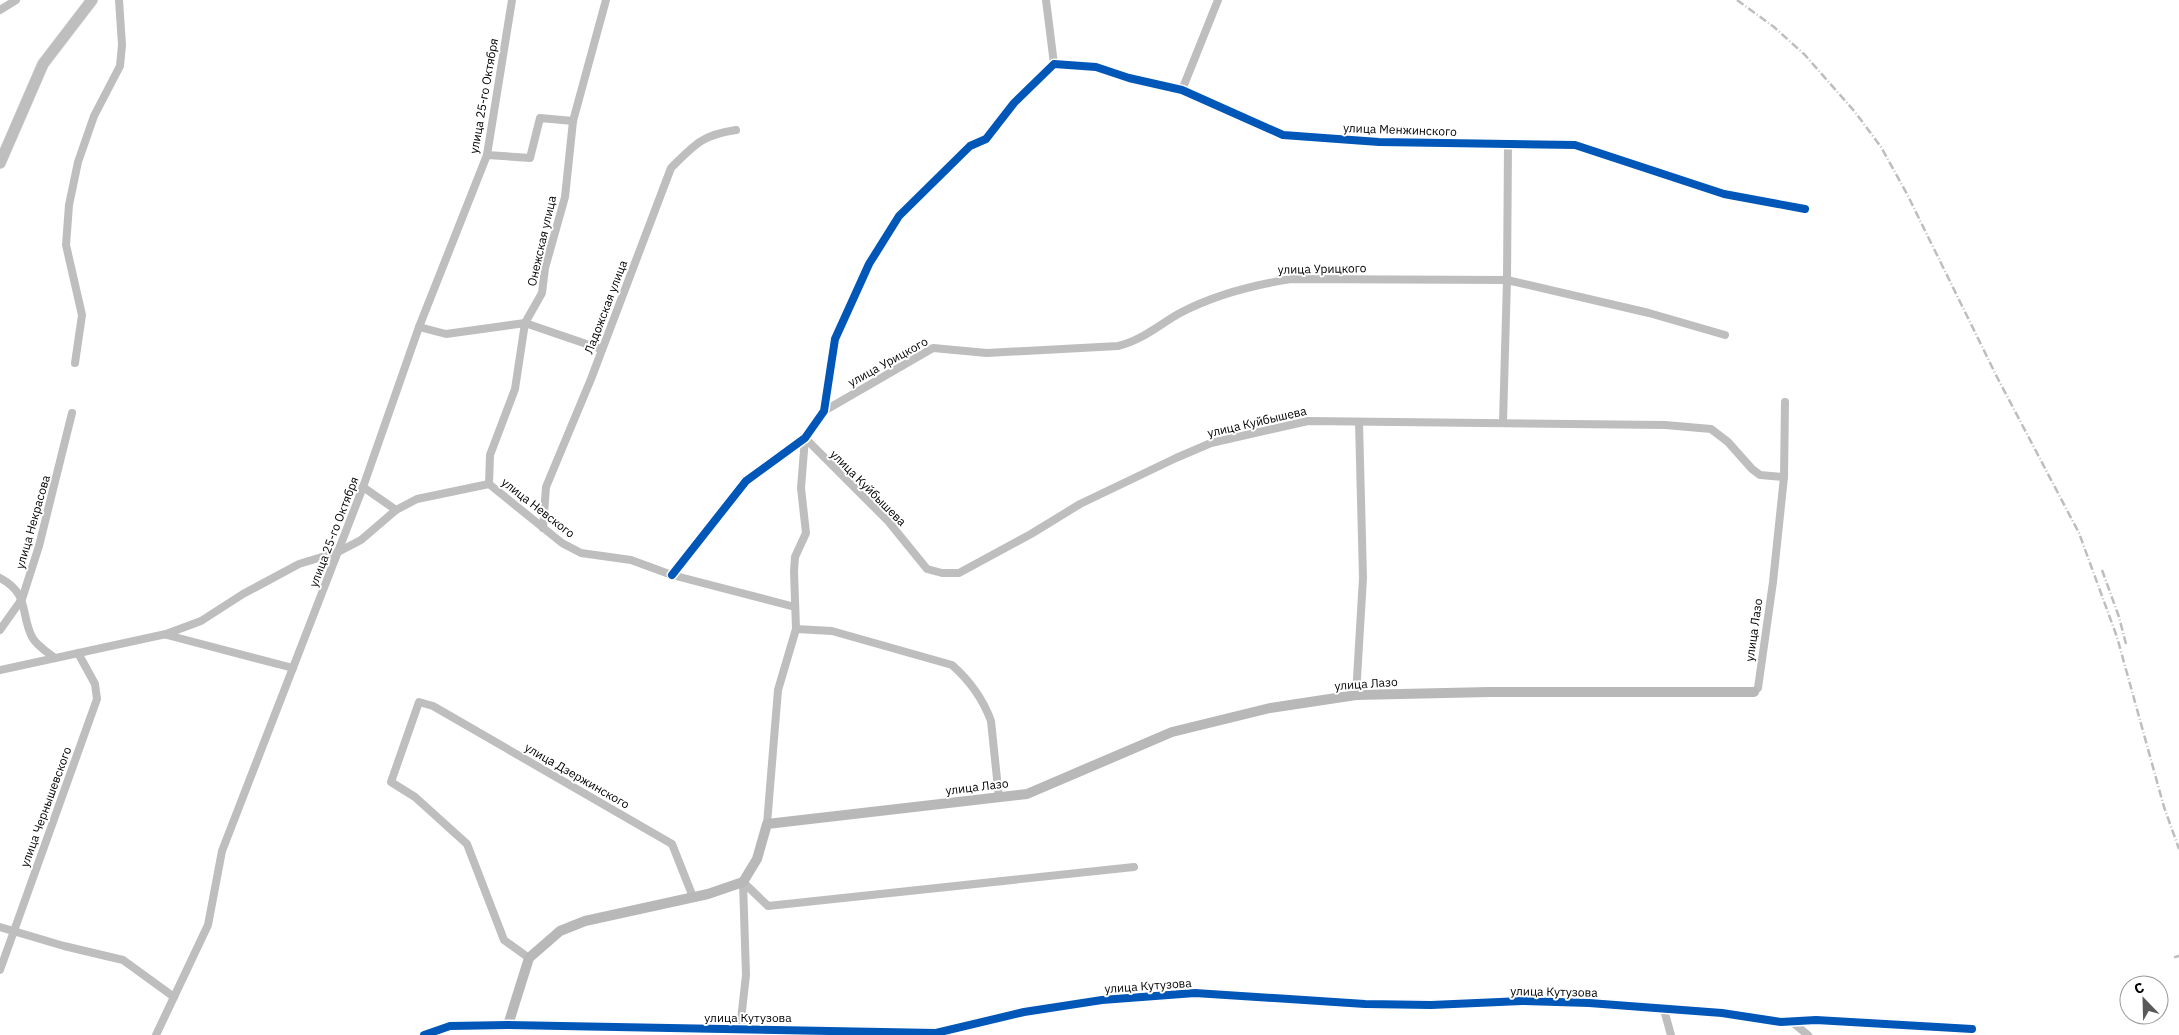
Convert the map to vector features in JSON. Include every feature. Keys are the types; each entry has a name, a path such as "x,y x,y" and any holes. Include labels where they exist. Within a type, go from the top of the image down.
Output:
{"main road":[{"path":"0,163 43,64 92,0"}],"street":[{"path":"0,10 16,0"},
{"path":"75,363 82,316 66,245 69,205 78,162 94,116 120,66 122,45 119,0"},
{"name":"улица 25-го Октября","path":"156,1035 208,925 222,851 363,488 419,327 487,155 512,0"},
{"name":"Онежская улица","path":"489,484 490,455 515,389 525,323 542,293 545,268 565,197 573,121 606,0"},
{"path":"672,574 746,481 805,438 824,411 835,339 869,264 899,216 970,146 986,138 1014,103 1054,64 1046,0"},
{"path":"1182,90 1218,0"},
{"name":"улица Менжинского","path":"1054,64 1096,67 1128,78 1182,90 1283,134 1379,142 1575,145 1724,194 1805,209"},
{"path":"487,155 530,158 540,118 573,121"},
{"name":"Ладожская улица","path":"544,528 546,487 591,379 672,168 694,146 713,134 736,130"},
{"path":"1503,422 1508,145"},
{"name":"улица Урицкого","path":"824,411 933,348 987,353 1118,346 1137,339 1181,313 1205,302 1260,284 1291,279 1507,280 1649,313 1726,335"},
{"path":"419,327 454,334 484,327 525,323 601,349"},
{"name":"улица Лазо","path":"767,824 1027,794 1172,732 1270,708 1356,695 1489,692 1754,692 1758,688 1773,582 1784,477 1785,402"},
{"name":"улица Некрасова","path":"0,630 22,599 44,528 72,413"},
{"name":"улица Куйбышева","path":"805,438 888,521 927,568 942,573 959,573 1080,504 1211,443 1308,421 1665,425 1710,429 1728,442 1752,470 1760,475 1784,477"},
{"path":"1356,695 1363,578 1359,422"},
{"path":"740,1029 746,975 744,882 757,859 767,824 778,690 796,629 795,557 806,533 801,488 805,438"},
{"name":"улица Невского","path":"0,670 166,634 200,621 299,564 338,552 361,540 396,510 417,498 489,484 562,543 581,553 631,560 672,574 795,607"},
{"path":"363,488 396,510"},
{"path":"0,578 8,582 22,599 32,636 37,644 55,658"},
{"path":"796,629 832,631 952,665 967,678 989,716 999,798"},
{"path":"166,634 293,668"},
{"name":"улица Чернышевского","path":"0,970 97,699 95,684 78,653"},
{"name":"улица Дзержинского","path":"529,958 504,940 467,844 414,797 391,782 419,702 433,706 672,844 693,897"},
{"path":"744,882 768,906 1134,867"},
{"path":"424,1035 450,1026 508,1025 529,958 560,931 585,921 693,897 744,882"},
{"path":"0,927 123,960 174,997"},
{"name":"улица Кутузова","path":"508,1025 702,1032 740,1029 936,1033 1024,1012 1102,1000 1194,993 1365,1004 1431,1006 1522,1001 1589,1003 1792,1022 1816,1020 1972,1028"},
{"path":"1664,1010 1671,1035"},
{"path":"1792,1022 1808,1035"}],"waterway":[{"path":"2175,957 2179,956"}],"railway":[{"path":"1737,0 1774,27 1805,55 1855,112 1881,147 1907,194 1997,377 2079,533 2117,637 2164,807 2179,849"},
{"path":"2102,570 2119,617 2126,644"}],"cycle path":[{"path":"672,575 746,481 805,438 824,411 835,339 869,264 899,216 970,146 986,139 1014,103 1054,64 1096,67 1129,78 1182,90 1283,135 1379,142 1575,145 1724,194 1805,209"},
{"path":"424,1035 450,1026 508,1025 936,1033 1024,1012 1102,1000 1195,993 1365,1004 1431,1005 1522,1001 1589,1003 1722,1013 1781,1022 1816,1020 1972,1029"}]}
